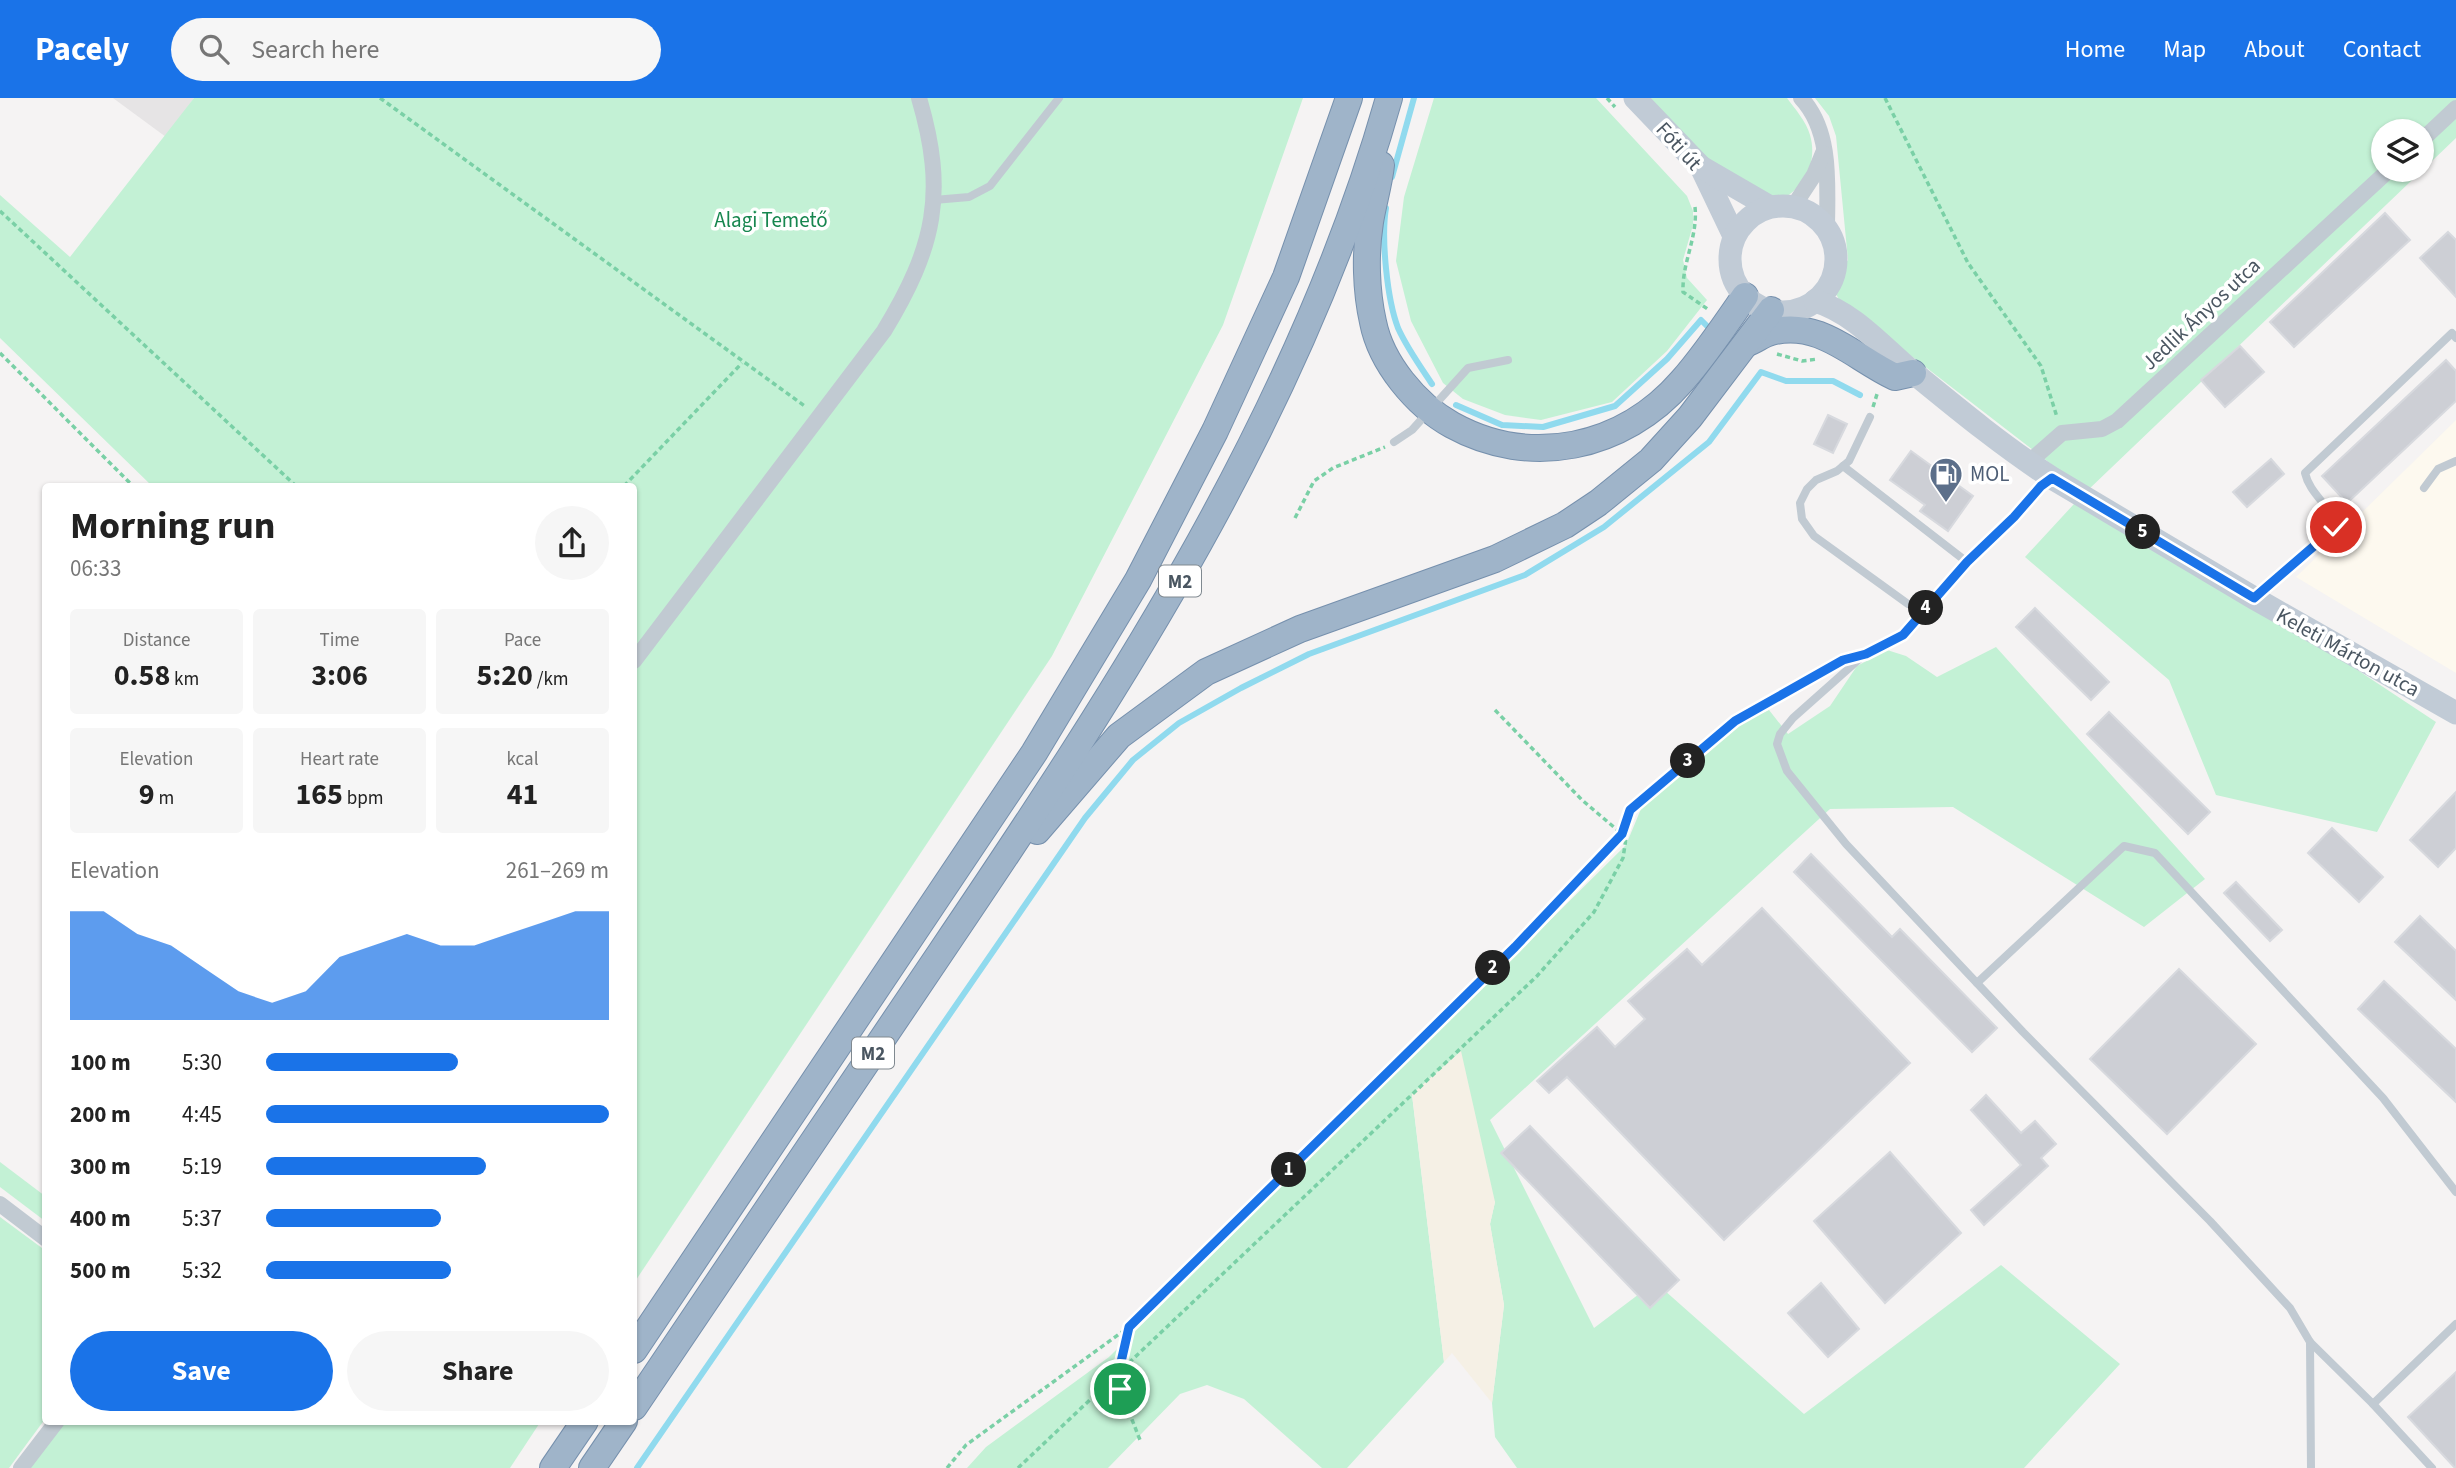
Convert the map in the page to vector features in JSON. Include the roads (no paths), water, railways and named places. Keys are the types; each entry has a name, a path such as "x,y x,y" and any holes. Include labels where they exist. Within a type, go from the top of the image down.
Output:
{"highway":[{"name":"M2","path":"637,1346 1034,753 1138,580 1215,431 1286,277 1349,98"},
{"name":"M2","path":"637,1403 1002,862 1173,593 1253,443 1325,282 1388,102"},
{"path":"1388,102 1367,257 1373,324 1388,359 1399,376 1430,409 1472,436 1524,448 1561,449 1602,438 1657,405 1681,382 1745,296"},
{"path":"1002,862 1048,821 1119,736 1206,672 1300,629 1495,559 1565,524 1598,503 1651,460 1690,417 1771,310"},
{"path":"1745,344 1769,332 1808,330 1823,334 1895,377 1913,373"},
{"path":"553,1468 582,1425"},
{"path":"592,1468 621,1425"}],"main road":[{"name":"Fóti út","path":"1635,98 1701,167 1734,236"},
{"path":"1701,167 1770,207"},
{"path":"1770,207 1793,207 1816,217 1828,231 1834,243 1836,264 1823,292 1787,312 1771,310 1745,296 1734,281 1730,262 1734,236 1747,219 1757,212 1770,207"},
{"name":"Keleti Márton utca","path":"1823,292 1913,373 2028,463 2254,598 2456,713"}],"street":[{"path":"637,657 820,417 884,331 904,299 925,247 932,223 934,200 935,169 919,98"},
{"path":"1801,98 1817,119 1824,151 1828,231"},
{"path":"2434,128 2456,108"},
{"path":"1793,207 1814,175 1824,151"},
{"name":"Jedlik Ányos utca","path":"2028,463 2062,433 2102,429 2116,421 2376,182"},
{"path":"0,1205 42,1236"},
{"path":"21,1468 54,1425"}],"lane":[{"path":"934,200 970,197 990,186 1059,98"},
{"path":"2254,598 2336,527 2333,516 2308,486 2305,473 2452,333 2456,338"},
{"path":"1394,442 1412,430 1468,368 1508,360"},
{"path":"1870,417 1849,461 1816,480 1807,489 1800,503 1802,519 1814,536 1908,604 1927,607 1967,562 2052,478"},
{"path":"2424,488 2438,469 2456,461"},
{"path":"1843,466 1967,562"},
{"path":"1866,654 1793,718 1780,734 1777,744 1787,771 1832,827 1977,983 2210,1221 2290,1308 2311,1342 2432,1468"},
{"path":"1977,983 2124,846 2155,853 2383,1098 2456,1192"},
{"path":"2373,1404 2456,1324"},
{"path":"2311,1342 2311,1468"}],"waterway":[{"path":"1392,177 1414,98"},
{"path":"1386,208 1385,252 1394,316 1405,343 1432,384"},
{"path":"1456,405 1502,425 1543,427 1615,406 1667,359 1701,320 1707,326"},
{"path":"637,1468 1085,818 1133,760 1179,723 1309,654 1525,575 1604,527 1709,442 1761,372 1786,381 1833,381 1860,395"}],"place":[{"name":"MOL","path":"1946,504"}],"park label":[{"name":"Alagi Temető","path":"771,220"}]}
